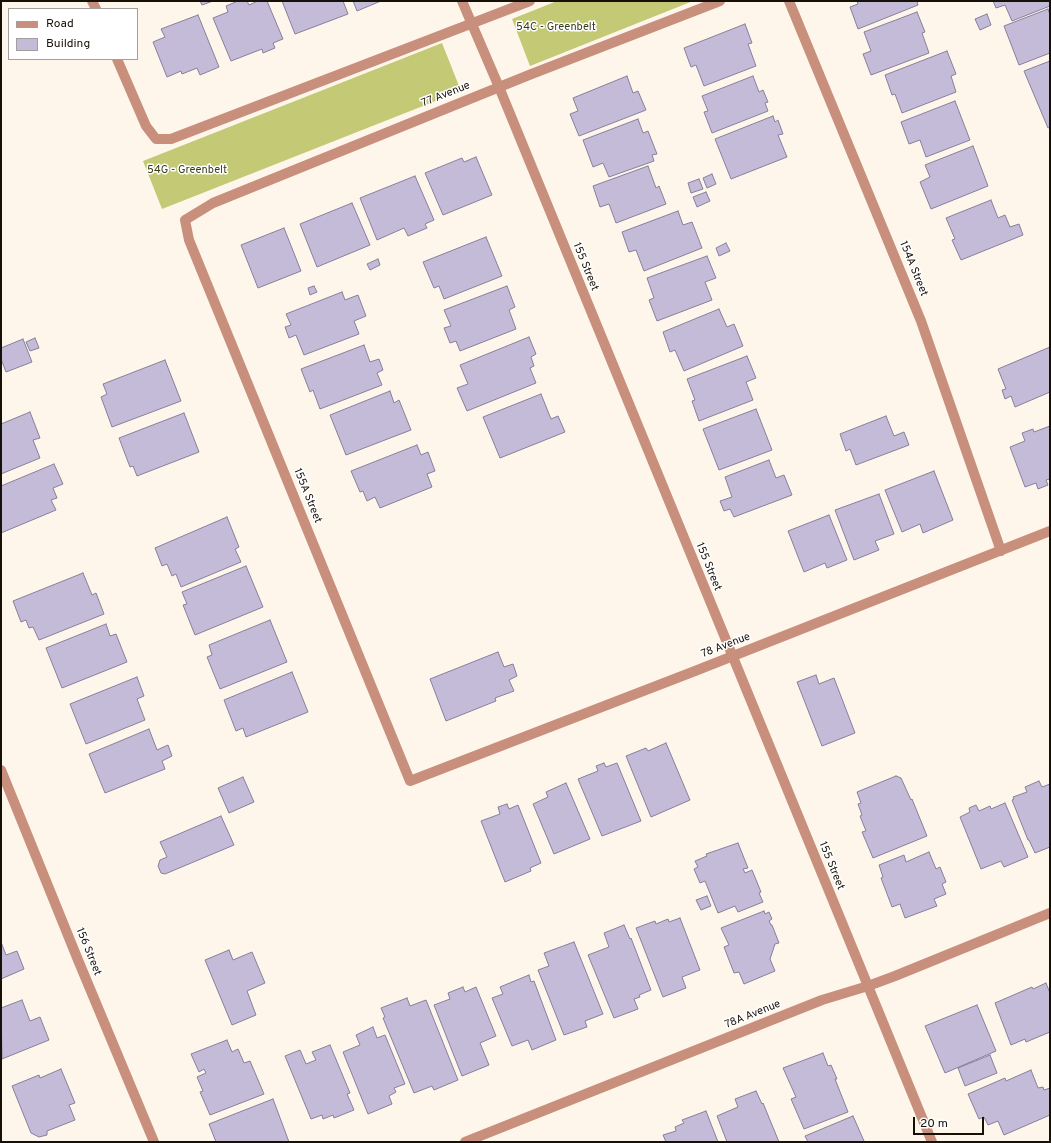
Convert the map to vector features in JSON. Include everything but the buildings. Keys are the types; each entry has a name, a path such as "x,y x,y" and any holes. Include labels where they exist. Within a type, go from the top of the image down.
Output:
{"street":[{"name":"155 Street","path":"462,1 499,87 932,1142"},
{"path":"117,60 146,126 156,139 171,138 530,1"},
{"name":"77 Avenue","path":"185,220 213,203 499,87 720,1"},
{"name":"154A Street","path":"789,1 921,321 1001,551"},
{"name":"155A Street","path":"185,220 192,247 410,781"},
{"name":"78 Avenue","path":"410,781 732,657 1050,531"},
{"name":"156 Street","path":"1,770 5,792 78,960 154,1142"},
{"name":"78A Avenue","path":"465,1142 822,1000 868,986 1050,913"}],"green space":[{"name":"54C - Greenbelt","path":"557,1 693,1 530,66 512,19"},
{"name":"54G - Greenbelt","path":"442,43 461,91 162,209 143,161"}]}
